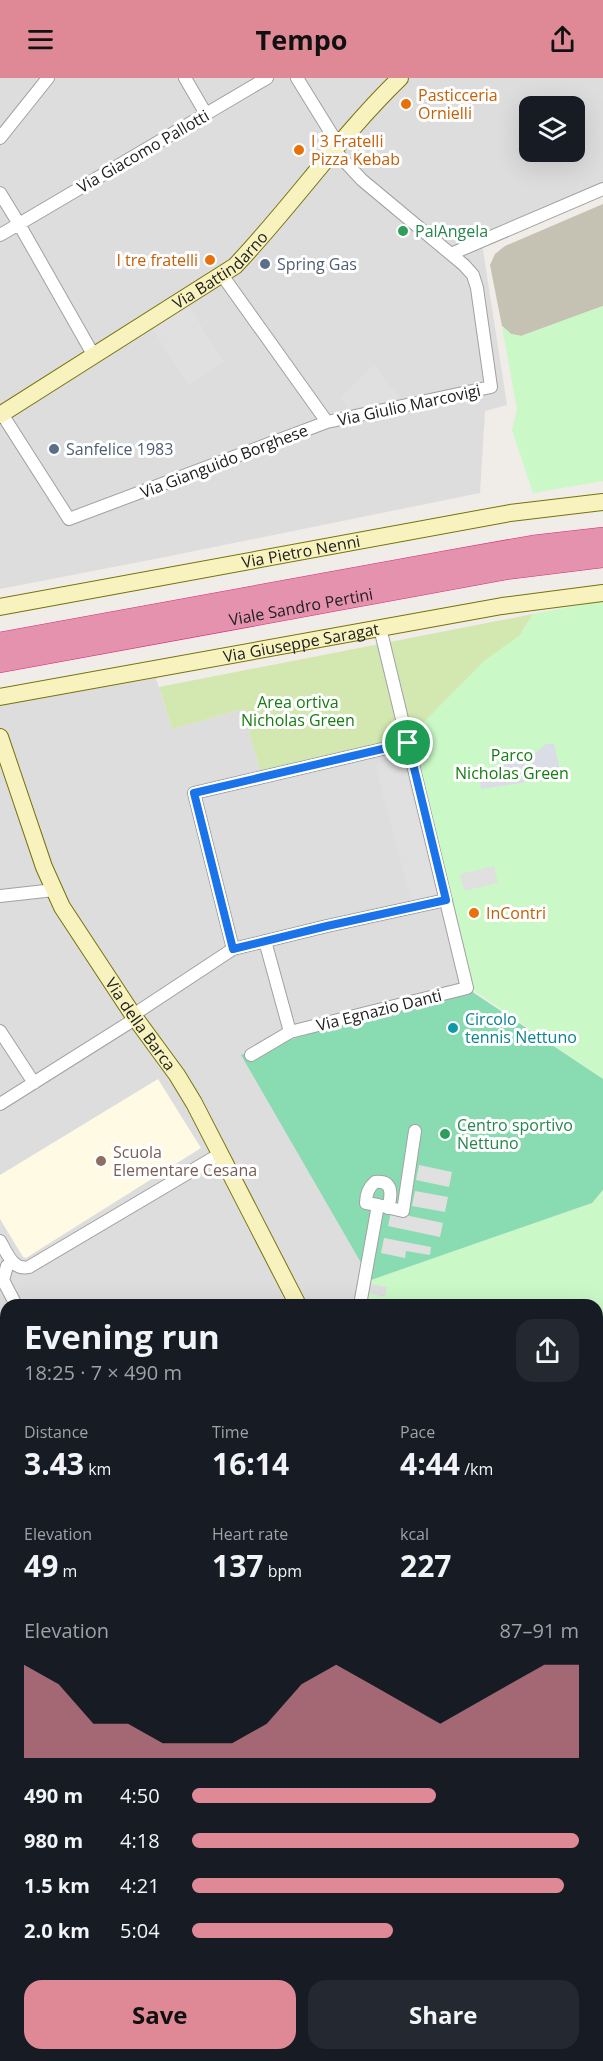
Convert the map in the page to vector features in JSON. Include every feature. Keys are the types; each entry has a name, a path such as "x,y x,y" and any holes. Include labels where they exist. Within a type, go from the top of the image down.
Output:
{"highway":[{"name":"Viale Sandro Pertini","path":"0,643 533,546 603,538"},
{"name":"Viale Sandro Pertini","path":"0,662 506,569 603,557"}],"street":[{"path":"0,138 48,78"},
{"path":"185,78 206,114"},
{"name":"Via Giacomo Pallotti","path":"0,235 267,78"},
{"path":"297,78 337,149 370,187 451,254 603,189"},
{"name":"Via Battindarno","path":"1,415 234,266 400,78"},
{"path":"0,193 94,356"},
{"name":"Via Giulio Marcovigi","path":"327,422 491,387 475,281 469,270 451,254"},
{"name":"Via Gianguido Borghese","path":"1,415 69,519 327,422 222,275"},
{"name":"Via Pietro Nenni","path":"0,607 510,513 603,502"},
{"name":"Via Giuseppe Saragat","path":"0,697 502,606 603,593"},
{"path":"0,1104 233,949 446,900 380,628"},
{"name":"Via della Barca","path":"0,737 54,890 74,927 194,1103 295,1299"},
{"path":"233,949 194,793 408,743"},
{"path":"0,896 54,890"},
{"name":"Via Egnazio Danti","path":"251,1055 290,1032 467,988 446,900"},
{"path":"265,941 290,1032"},
{"path":"0,1031 34,1083"},
{"path":"361,1299 383,1206 403,1210 415,1131"},
{"path":"0,1241 13,1263 23,1268 37,1263 220,1154"},
{"path":"13,1263 8,1266 3,1280 13,1299"}],"shaded area":[{"path":"0,78 603,78 603,184 481,237 507,405 485,411 480,493 0,589"},
{"path":"603,204 603,306 521,336 511,334 502,326 490,265 495,254 505,246"},
{"path":"188,305 224,362 189,385 152,328"},
{"path":"374,365 400,398 349,409 340,397"},
{"path":"156,678 172,729 243,709 260,771 411,735 470,988 371,1280 371,1284 387,1286 386,1298 369,1293 368,1299 0,1299 0,705"},
{"path":"546,744 554,744 561,774 481,789 480,781 502,761 518,759 535,753"},
{"path":"402,758 438,893 411,900 375,765"},
{"path":"494,866 498,883 464,891 460,874"},
{"name":"Scuola Elementare Cesana","path":"158,1079 201,1148 26,1258 23,1257 0,1219 0,1175"},
{"path":"419,1165 452,1172 449,1187 416,1180"},
{"path":"415,1191 448,1197 445,1212 412,1206"},
{"path":"391,1212 443,1223 440,1237 388,1226"},
{"path":"384,1238 431,1247 430,1255 406,1251 405,1258 381,1253"}],"green space":[{"path":"603,306 603,481 533,493 512,430 517,409 502,326 511,334 521,336"},
{"name":"Parco Nicholas Green","path":"603,601 603,1079 470,988 411,735 484,661 520,635 533,614"},
{"name":"Area ortiva Nicholas Green","path":"533,614 522,631 556,662 409,736 260,771 243,709 172,729 159,687"},
{"name":"Centro sportivo Nettuno","path":"468,989 603,1079 603,1190 592,1203 371,1280 241,1055 402,1005"},
{"path":"603,1191 603,1299 368,1299 369,1293 385,1298 387,1287 371,1284 371,1280 592,1203"}],"place":[{"name":"Pasticceria Ornielli","path":"406,104"},
{"name":"I 3 Fratelli Pizza Kebab","path":"299,150"},
{"name":"PalAngela","path":"403,231"},
{"name":"I tre fratelli","path":"210,260"},
{"name":"Spring Gas","path":"265,264"},
{"name":"Sanfelice 1983","path":"54,449"},
{"name":"InContri","path":"474,913"},
{"name":"Circolo tennis Nettuno","path":"453,1028"},
{"name":"Centro sportivo Nettuno","path":"445,1134"},
{"name":"Scuola Elementare Cesana","path":"101,1161"}],"route":[{"path":"408,743 446,900 233,949 194,793 408,743"}]}
